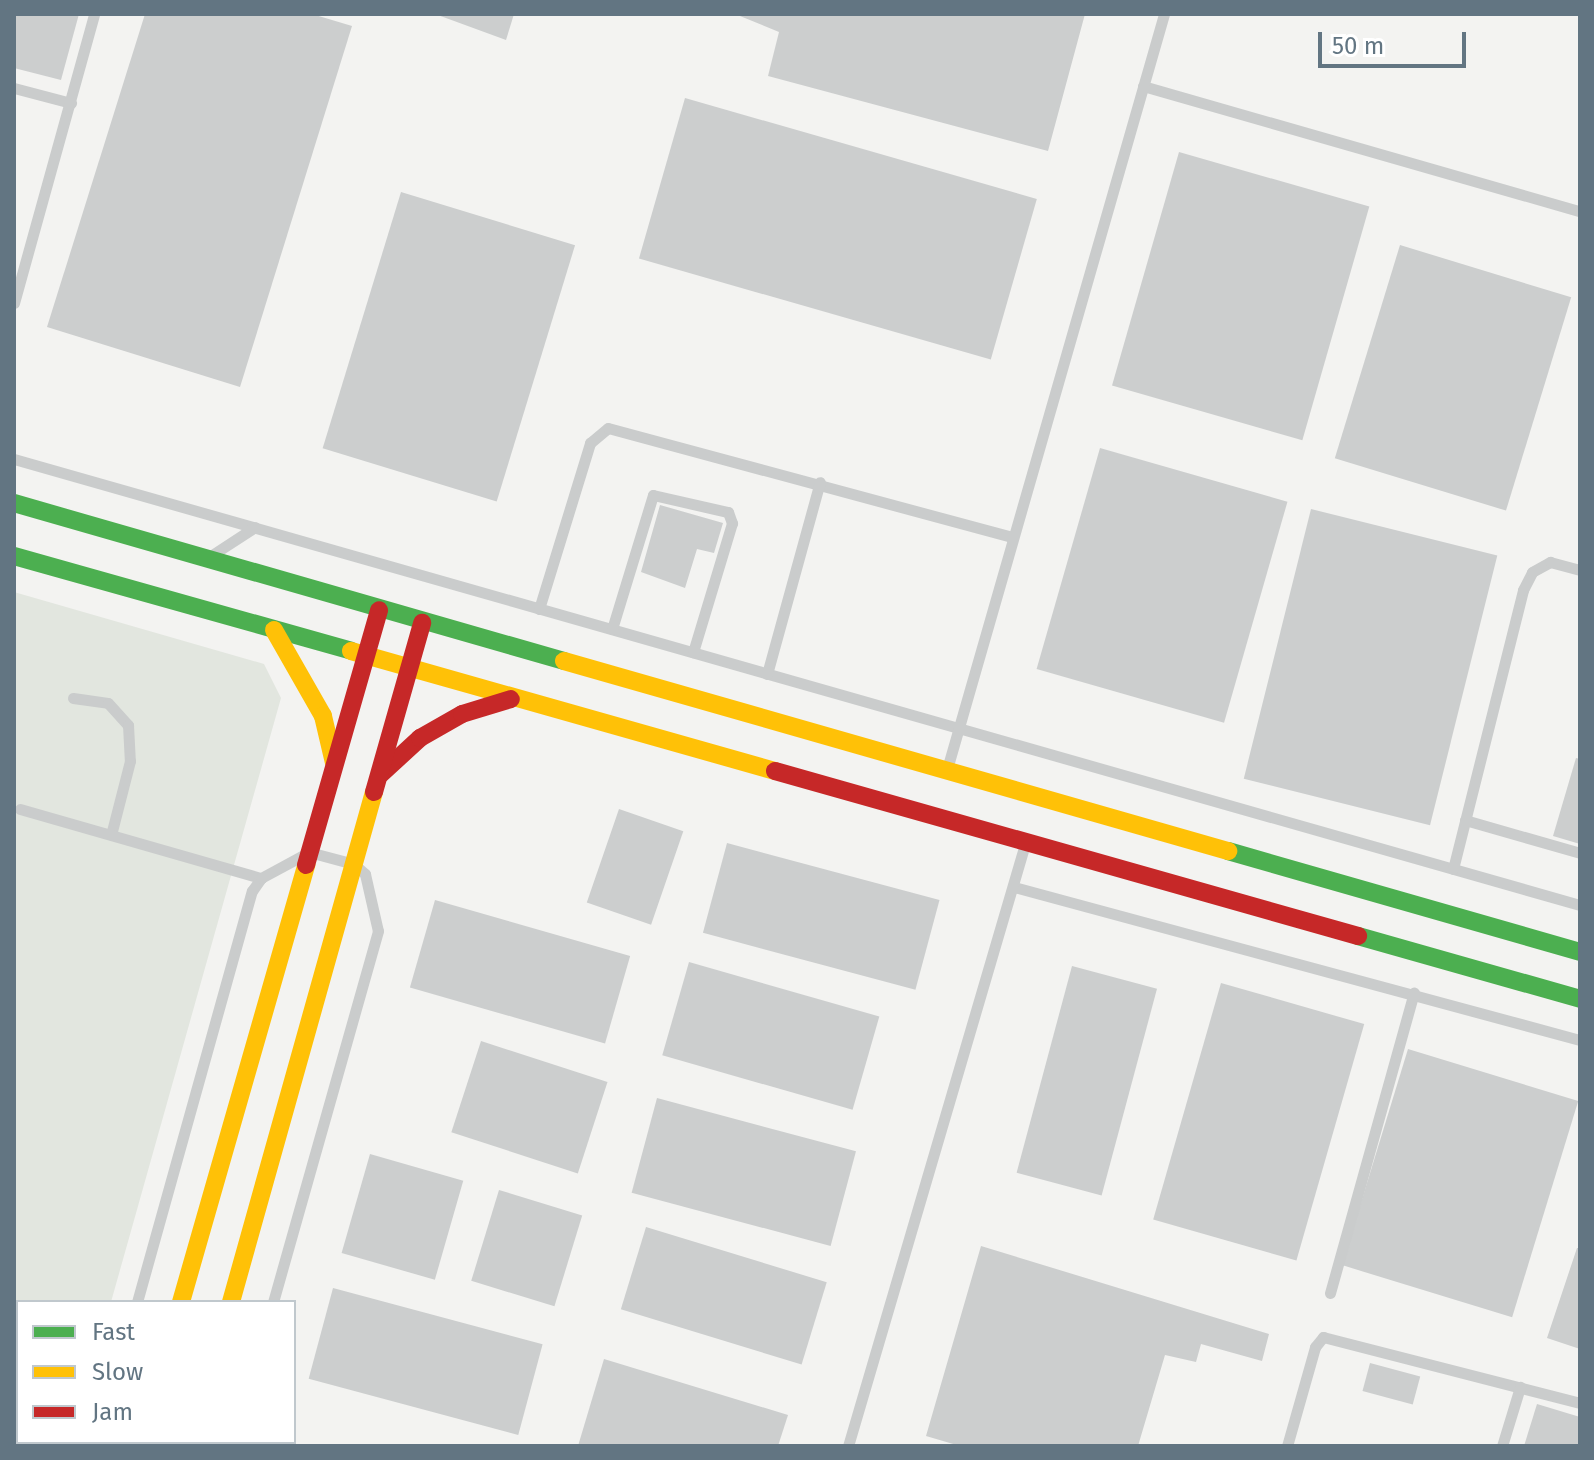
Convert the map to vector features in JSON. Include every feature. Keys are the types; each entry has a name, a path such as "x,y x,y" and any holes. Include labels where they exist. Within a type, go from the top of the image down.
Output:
{"street":[{"path":"14,503 945,773 1026,842 1580,999"},
{"path":"14,556 368,655 511,699 983,807 1580,952"},
{"path":"182,1300 379,610"},
{"path":"232,1300 422,623"},
{"path":"274,630 323,716 334,766"},
{"path":"377,780 420,738 462,714 511,699"}],"lane":[{"path":"14,303 94,14"},
{"path":"945,773 1164,14"},
{"path":"1143,86 1580,211"},
{"path":"14,88 71,103"},
{"path":"539,609 590,443 608,428 820,482 1013,537"},
{"path":"14,459 1580,905"},
{"path":"767,674 820,482"},
{"path":"612,629 653,495 728,512 732,523 693,652"},
{"path":"208,557 255,527"},
{"path":"1453,869 1523,590 1532,572 1550,562 1580,570"},
{"path":"73,698 108,703 128,725 130,761 111,835"},
{"path":"20,809 261,878"},
{"path":"1465,820 1580,853"},
{"path":"848,1446 1026,842"},
{"path":"138,1300 252,891 261,878 309,852 354,864 365,874 377,940 274,1300"},
{"path":"1014,887 1580,1040"},
{"path":"1330,1293 1414,993"},
{"path":"1287,1446 1323,1337 1580,1403"},
{"path":"1502,1446 1520,1387"}],"shaded area":[{"path":"14,592 264,664 281,698 112,1300 16,1300 16,1444 71,1446 14,1446"}],"building":[{"path":"14,14 79,14 61,80 14,68"},
{"path":"145,14 312,14 352,26 240,387 47,327"},
{"path":"435,14 514,14 506,40"},
{"path":"735,14 1085,14 1048,151 768,76 779,32"},
{"path":"685,98 1037,199 991,359 639,259"},
{"path":"1179,152 1369,207 1302,440 1112,386"},
{"path":"401,192 575,245 497,502 323,448"},
{"path":"1400,245 1571,297 1506,511 1335,458"},
{"path":"1100,448 1287,502 1224,723 1037,669"},
{"path":"660,505 723,523 714,553 697,549 685,588 641,572"},
{"path":"1311,509 1497,555 1430,825 1244,779"},
{"path":"1576,758 1580,759 1580,844 1553,836"},
{"path":"619,809 683,831 651,925 587,903"},
{"path":"727,843 940,900 915,990 703,933"},
{"path":"435,900 630,956 605,1043 410,987"},
{"path":"689,962 879,1017 853,1110 662,1055"},
{"path":"1072,966 1157,989 1102,1195 1017,1173"},
{"path":"1221,983 1364,1024 1296,1261 1153,1219"},
{"path":"481,1041 607,1082 578,1173 451,1132"},
{"path":"1408,1049 1578,1101 1512,1317 1342,1265"},
{"path":"657,1098 856,1151 831,1246 632,1193"},
{"path":"370,1154 463,1181 435,1280 342,1253"},
{"path":"499,1190 582,1215 554,1306 471,1281"},
{"path":"646,1227 827,1282 802,1365 621,1309"},
{"path":"981,1246 1269,1334 1262,1361 1201,1344 1196,1362 1165,1355 1138,1446 960,1446 926,1436"},
{"path":"1577,1248 1580,1248 1580,1349 1547,1338"},
{"path":"333,1288 543,1344 518,1435 309,1379"},
{"path":"604,1359 788,1415 778,1446 578,1446"},
{"path":"1370,1363 1420,1376 1413,1404 1362,1391"},
{"path":"1537,1404 1580,1417 1580,1446 1524,1446"}],"traffic: fast":[{"path":"14,503 564,661"},
{"path":"14,556 351,651"},
{"path":"1228,851 1580,952"},
{"path":"1358,936 1580,999"}],"traffic: slow":[{"path":"274,630 323,716 334,763"},
{"path":"351,651 775,771"},
{"path":"564,661 1228,851"},
{"path":"232,1300 374,792"},
{"path":"182,1300 306,865"}],"traffic: jam":[{"path":"306,865 379,610"},
{"path":"374,792 422,623"},
{"path":"381,774 420,738 462,714 511,699"},
{"path":"775,771 1358,936"}]}
